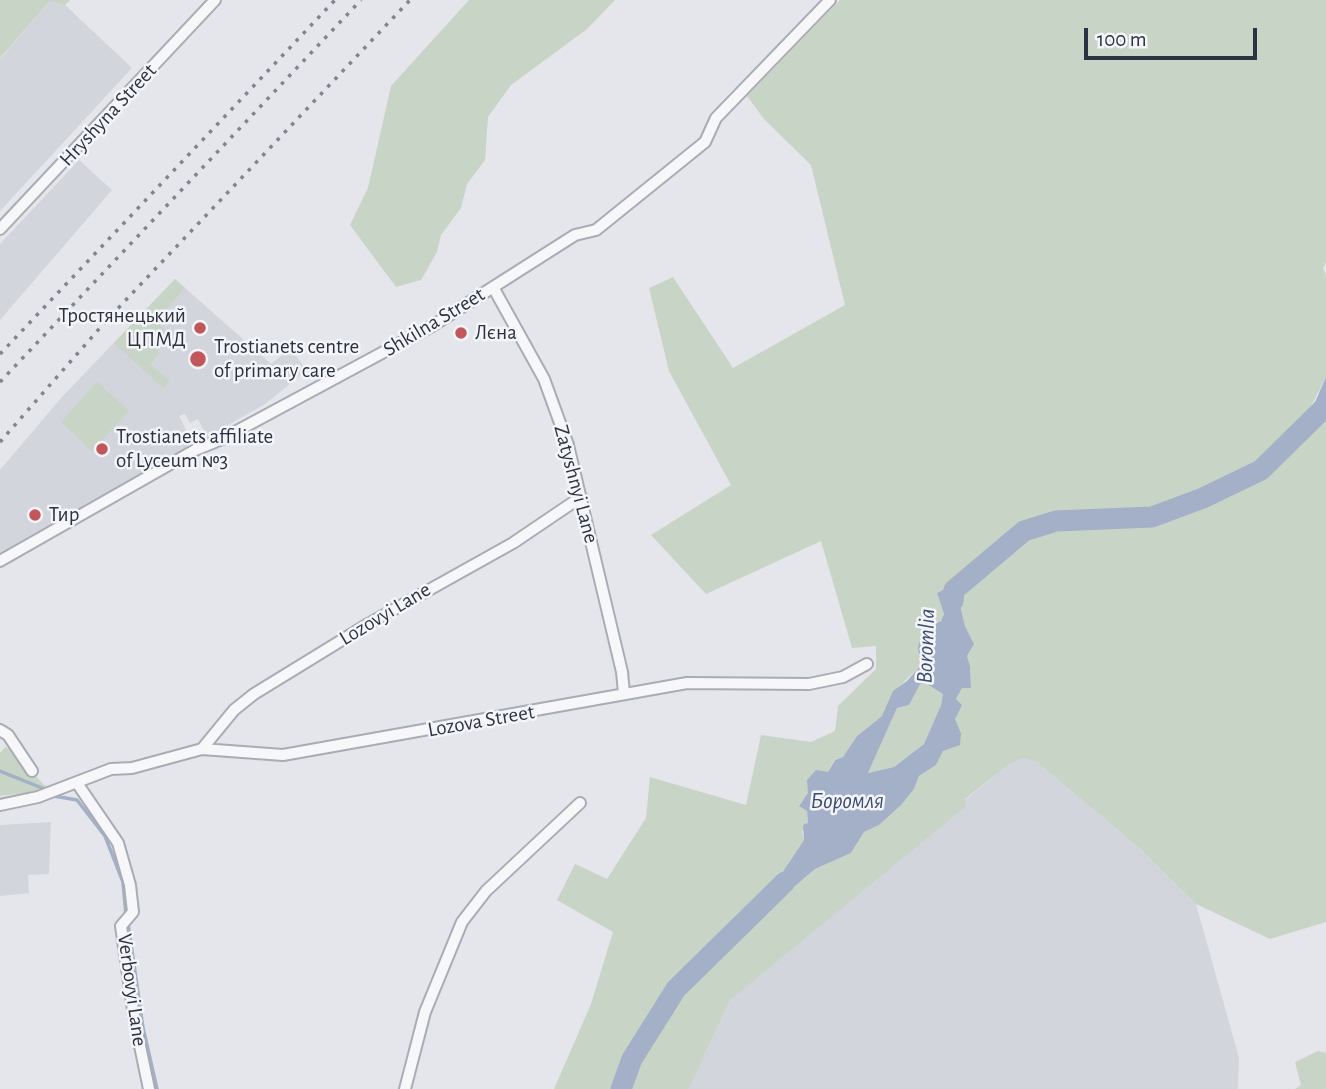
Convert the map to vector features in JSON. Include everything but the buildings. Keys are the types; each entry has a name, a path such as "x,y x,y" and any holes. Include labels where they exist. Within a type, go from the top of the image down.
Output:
{"street":[{"name":"Hryshyna Street","path":"0,229 215,0"},
{"name":"Shkilna Street","path":"0,561 195,450 222,439 432,326 575,235 596,230 705,142 716,118 830,0"},
{"name":"Zatyshnyi Lane","path":"493,287 544,379 568,445 622,672 624,694"},
{"name":"Lozovyi Lane","path":"202,749 234,710 254,694 368,624 513,543 581,497"},
{"name":"Lozova Street","path":"0,805 38,797 94,775 202,749 283,755 624,694 706,682 809,684 842,677 867,664"},
{"path":"0,730 8,735 32,771"},
{"name":"Verbovyi Lane","path":"77,783 118,843 130,885 133,912 121,926 134,1017 149,1089"},
{"path":"405,1089 425,1012 463,922 486,891 580,803"}],"shaded area":[{"path":"50,1 65,5 132,68 0,211 0,59"},
{"path":"79,160 112,190 0,320 0,244"},
{"path":"175,279 271,364 290,349 307,370 265,404 207,437 198,419 190,423 185,414 179,416 193,444 0,556 0,470 61,398"},
{"path":"1023,758 1037,762 1138,847 1196,904 1239,1058 1238,1089 689,1089 730,1000 965,800 1008,765"},
{"path":"51,822 49,874 28,875 29,893 0,896 0,825"}],"green space":[{"path":"0,0 70,0 65,5 50,1 0,58"},
{"path":"469,0 615,0 587,29 511,85 488,117 485,160 467,184 461,208 441,235 437,252 421,280 396,287 350,225 368,188 391,86"},
{"path":"840,0 1326,0 1326,263 1323,268 1326,275 1326,377 1299,430 1326,420 1326,922 1270,939 1196,904 1138,847 1037,762 1023,758 1008,765 965,799 966,806 730,1000 689,1089 554,1089 591,1004 613,932 557,900 575,864 607,879 646,818 650,777 746,805 761,735 811,742 835,731 838,706 876,669 876,646 852,648 821,541 706,594 651,535 731,485 669,371 649,288 673,277 733,368 845,305 811,165 764,119 747,96","holes":["966,580 958,597 965,626 974,644 967,656 971,688 962,688 956,699 955,719 961,733 943,751 936,765 919,776 914,789 879,825 864,832 851,853 815,869 782,897 770,883 780,876 804,840 802,832 808,823 807,811 799,805 828,772 834,760 843,757 857,736 882,716 898,688 921,665 918,648 933,634 934,623 941,621 944,614 937,593"]},
{"path":"175,279 185,288 156,321 167,333 154,348 160,353 150,364 170,381 163,388 114,343"},
{"path":"97,382 129,411 92,451 61,422"},
{"path":"919,684 927,684 943,693 941,705 924,744 894,767 868,773 897,708 909,705"},
{"path":"5,747 13,751 43,784 53,790 0,796 0,753"},
{"path":"1318,1051 1326,1053 1326,1089 1295,1089 1301,1085 1295,1062"}],"water":[{"path":"1326,377 1326,420 1299,431 1316,400"},
{"name":"Боромля","path":"967,578 958,597 965,626 974,644 967,656 971,688 962,688 956,699 962,705 955,719 961,733 960,745 943,751 936,765 919,776 914,789 901,805 879,825 864,832 851,853 815,869 782,897 767,901 763,893 780,876 804,840 803,825 808,823 807,811 799,806 808,793 807,780 816,770 828,772 835,760 843,757 857,736 882,716 893,691 907,681 921,665 919,643 933,634 928,627 941,621 944,614 937,593","holes":["920,684 927,684 943,694 924,744 894,767 868,773 897,708 909,705"]}],"waterway":[{"name":"Boromlia","path":"953,601 954,590 1024,531 1056,521 1152,517 1203,498 1261,470 1326,406"},
{"path":"0,771 47,790"},
{"path":"54,796 77,800 105,836 123,882 126,915"},
{"name":"Boromlia","path":"621,1089 632,1059 676,989 785,882"},
{"path":"128,923 143,1028 157,1089"}],"railway":[{"path":"0,354 335,0"},
{"path":"0,382 361,0"},
{"path":"0,442 106,321 410,0"}],"place":[{"name":"Тростянецький ЦПМД","path":"200,328"},
{"name":"Лєна","path":"461,333"},
{"name":"Trostianets centre of primary care","path":"198,359"},
{"name":"Trostianets affiliate of Lyceum №3","path":"102,449"},
{"name":"Тир","path":"35,515"}]}
